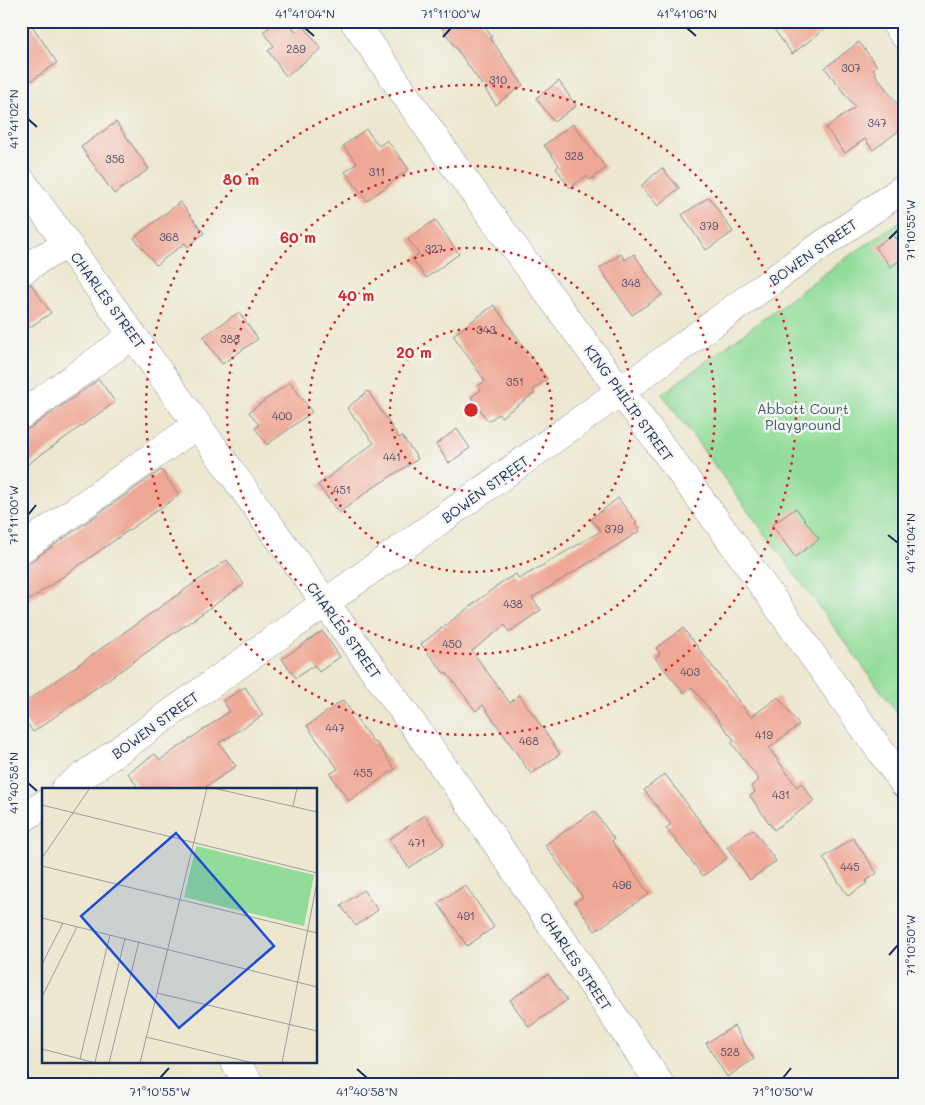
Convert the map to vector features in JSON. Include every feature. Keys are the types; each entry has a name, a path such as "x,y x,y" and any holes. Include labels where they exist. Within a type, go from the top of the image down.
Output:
{"street":[{"name":"KING PHILIP STREET","path":"354,21 458,171 732,542 904,784"},
{"path":"894,21 904,34"},
{"name":"CHARLES STREET","path":"21,180 463,794 660,1084"},
{"name":"BOWEN STREET","path":"66,788 904,188"},
{"path":"21,272 41,258 68,245"},
{"path":"21,415 133,335"},
{"path":"21,549 197,425"},
{"path":"21,820 42,805"},
{"path":"235,1062 250,1084"}],"green space":[{"name":"Abbott Court Playground","path":"904,219 904,722 662,394 843,260"}],"building":[{"path":"21,21 29,21 57,63 31,81 21,66"},
{"path":"277,21 288,21 296,32 304,26 321,49 286,76 268,51 274,46 263,32"},
{"path":"437,21 481,21 492,37 490,38 523,85 496,105"},
{"path":"768,21 835,21 792,54"},
{"path":"859,42 877,66 873,69 875,74 904,113 904,127 873,150 865,139 845,153 826,128 855,107 825,68"},
{"path":"559,81 576,106 554,122 536,98"},
{"path":"116,122 149,169 114,194 81,147"},
{"path":"573,124 606,168 590,180 586,176 570,188 556,168 559,165 544,145"},
{"path":"366,129 379,146 387,140 409,169 367,201 345,172 357,163 343,146"},
{"path":"662,168 679,188 658,206 641,186"},
{"path":"709,197 733,232 706,250 682,215"},
{"path":"180,202 204,233 188,247 185,243 156,265 134,238"},
{"path":"435,220 459,254 426,278 412,259 419,254 408,239"},
{"path":"893,234 904,249 904,257 891,267 875,247"},
{"path":"621,254 625,260 634,254 662,295 632,315 600,268"},
{"path":"31,284 51,313 21,333 21,287"},
{"path":"494,305 547,379 533,390 535,393 501,417 499,414 488,421 471,397 481,390 478,386 485,381 453,335"},
{"path":"239,312 258,339 222,364 203,337"},
{"path":"99,379 115,402 21,469 21,430 30,428"},
{"path":"290,382 312,412 267,445 255,428 259,425 249,412"},
{"path":"368,391 399,438 402,436 418,459 368,491 339,513 318,485 374,443 347,408"},
{"path":"457,429 470,448 449,463 436,444"},
{"path":"161,470 179,495 21,606 21,566 30,562"},
{"path":"618,498 637,523 635,524 640,531 532,598 541,610 509,632 505,625 472,651 510,703 519,694 560,754 531,774 483,705 476,711 446,672 444,673 421,644 502,582 516,574 519,579 601,531 591,519"},
{"path":"796,508 819,539 795,557 772,525"},
{"path":"227,560 244,584 33,732 21,715 21,705"},
{"path":"683,628 751,717 778,697 799,725 769,748 797,787 801,783 814,801 774,830 750,796 755,792 751,786 759,780 731,742 734,740 692,687 684,693 655,658 660,654 656,648"},
{"path":"322,631 340,657 319,672 314,665 296,678 282,659"},
{"path":"245,687 263,715 219,743 236,766 204,788 138,788 128,773 155,754 160,760 230,711 223,701"},
{"path":"343,700 395,769 349,801 330,774 338,769 307,726"},
{"path":"665,774 727,858 703,876 666,828 671,824 644,790"},
{"path":"594,811 614,839 612,841 649,894 595,931 575,902 583,897 545,845"},
{"path":"425,815 444,844 409,868 389,839"},
{"path":"753,829 776,861 750,880 727,847"},
{"path":"853,838 877,873 866,881 867,883 848,896 823,858"},
{"path":"465,885 494,927 467,946 438,903"},
{"path":"363,890 378,910 356,926 341,906"},
{"path":"548,974 567,1000 529,1027 510,1000"},
{"path":"734,1026 754,1059 727,1077 706,1043"}]}
